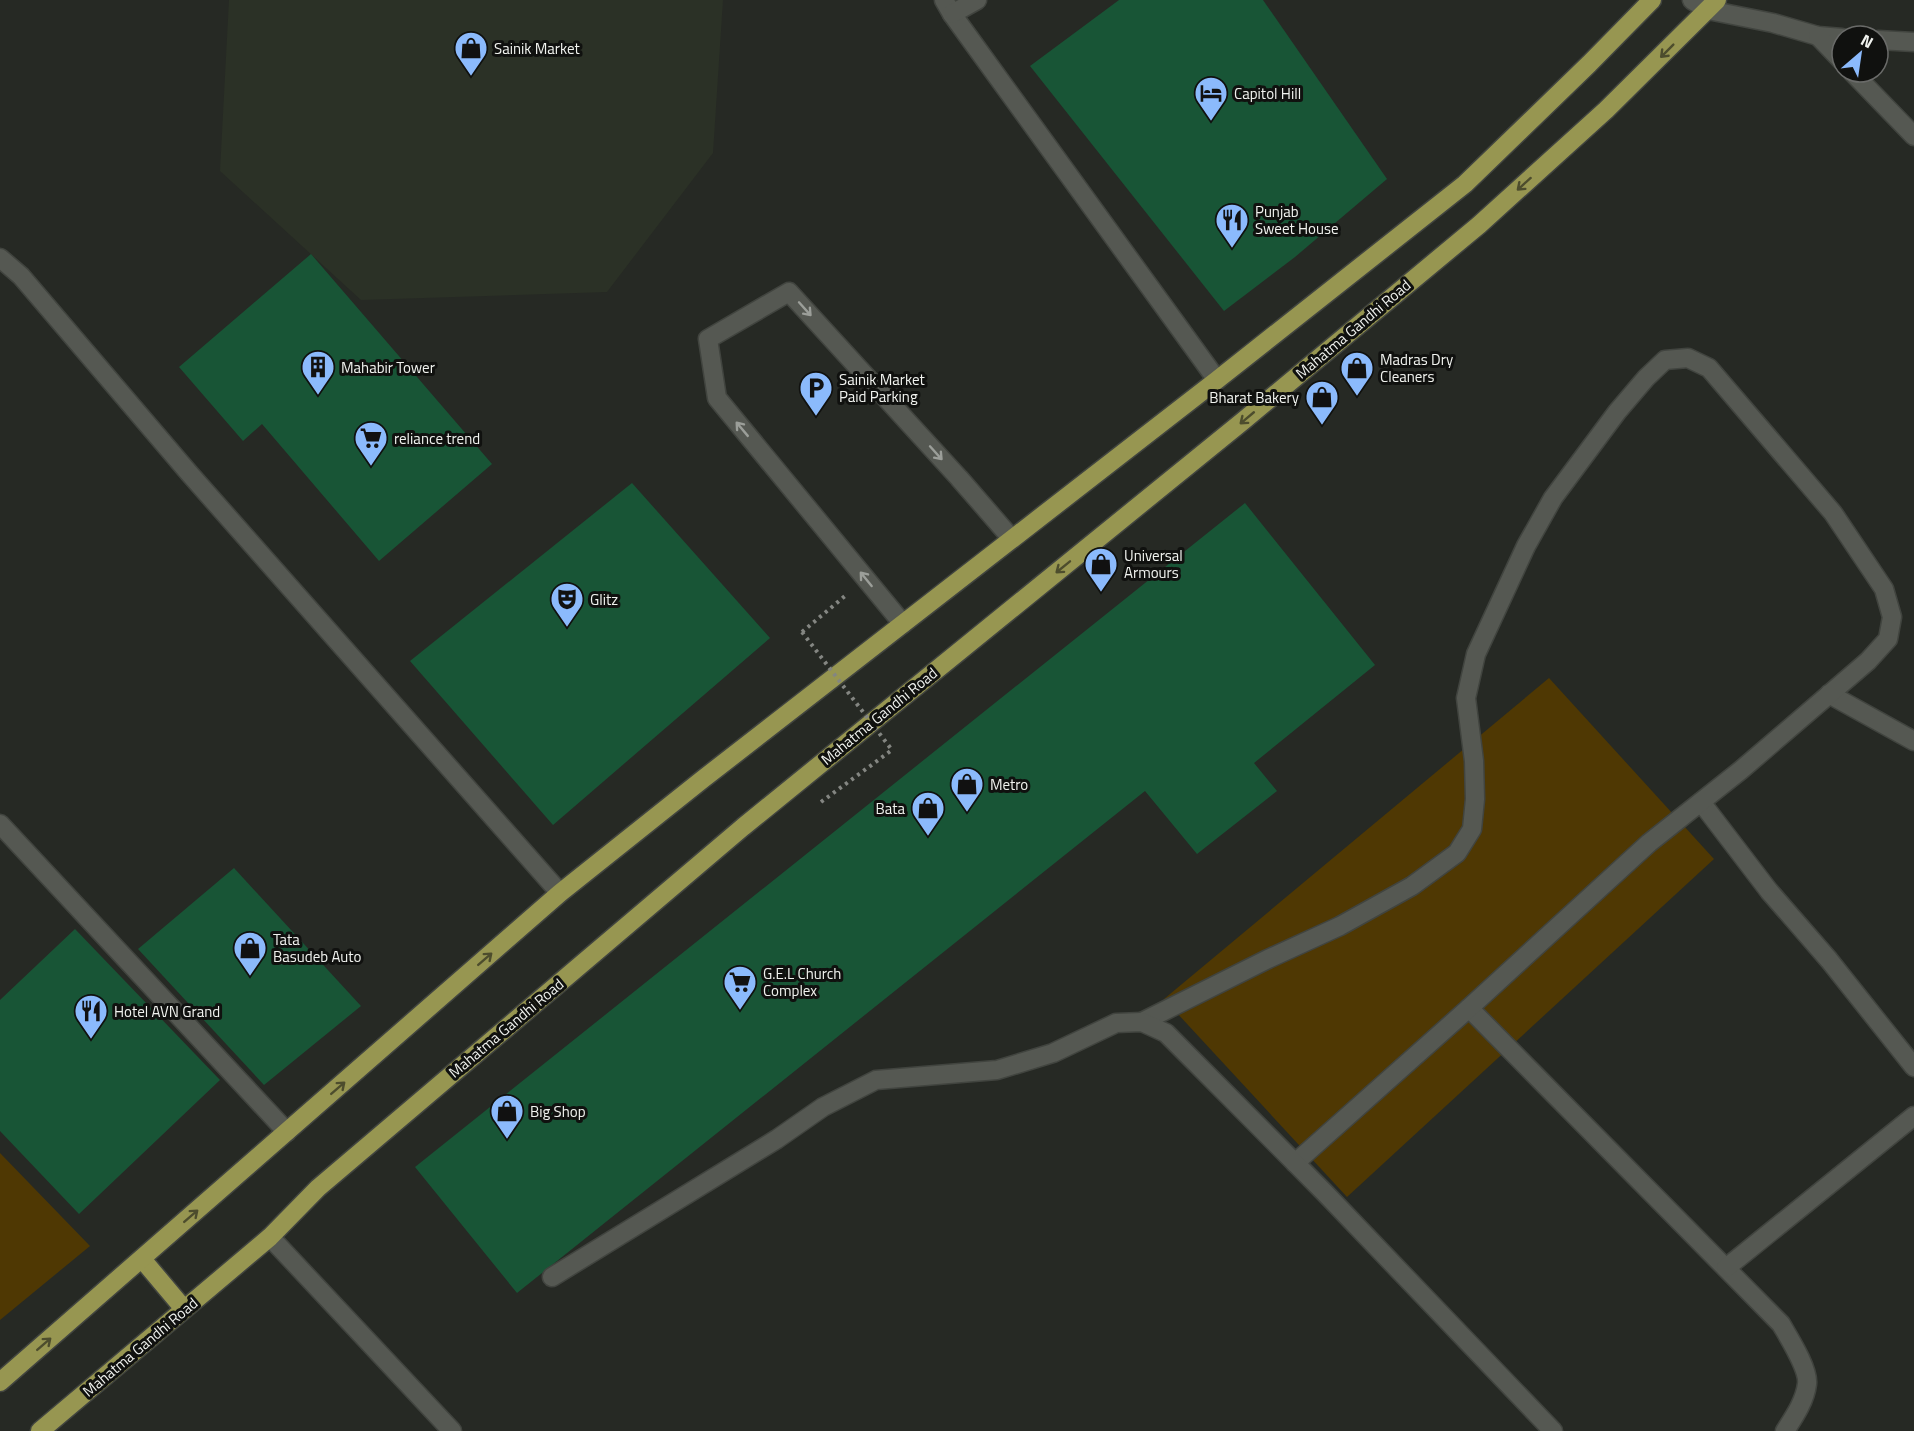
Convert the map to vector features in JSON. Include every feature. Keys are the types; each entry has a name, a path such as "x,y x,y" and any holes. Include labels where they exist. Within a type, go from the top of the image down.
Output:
{"main road":[{"path":"0,1382 560,893 1465,184 1652,0"},
{"name":"Mahatma Gandhi Road","path":"40,1431 270,1237 318,1188 743,827 1243,421 1479,225 1606,110 1712,5"},
{"path":"142,1259 184,1309"}],"street":[{"path":"977,0 948,7 1217,380"},
{"path":"1692,0 1818,36 1830,37"},
{"path":"1818,36 1830,48"},
{"path":"1890,41 1914,42"},
{"path":"1864,84 1914,136"},
{"path":"0,258 21,276 196,481 560,893"},
{"path":"903,624 717,398 708,339 789,292 1012,539"},
{"path":"552,1277 759,1150 823,1107 876,1080 997,1070 1053,1053 1116,1023 1142,1022 1340,926 1412,886 1456,853 1472,829 1475,799 1474,760 1466,699 1476,654 1526,546 1553,498 1617,412 1646,378 1665,360 1688,358 1709,368 1833,513 1884,589 1892,617 1887,639 1868,661 1649,843 1295,1163"},
{"path":"1829,694 1914,741"},
{"path":"1701,802 1769,891 1829,960 1914,1067"},
{"path":"0,824 287,1132"},
{"path":"1469,1008 1781,1324 1801,1360 1808,1383 1799,1409 1785,1431"},
{"path":"1142,1022 1166,1033 1333,1201 1553,1431"},
{"path":"1726,1268 1914,1116"},
{"path":"270,1237 452,1431"}],"path":[{"path":"821,802 892,750 802,632 852,590"}],"shaded area":[{"name":"Sainik Market","path":"229,0 723,0 713,153 607,292 361,300 220,171"},
{"path":"1549,678 1714,859 1347,1197 1164,999"},
{"path":"0,1153 90,1246 0,1320"}],"building":[{"name":"Capitol Hill","path":"1119,0 1263,0 1387,179 1295,257 1224,311 1030,66"},
{"name":"Mahabir Tower","path":"311,254 492,464 379,561 262,424 243,441 179,367"},
{"path":"632,483 770,638 553,825 410,661"},
{"name":"G.E.L Church Complex","path":"1245,503 1375,665 1254,763 1277,791 1197,854 1145,791 517,1293 415,1167"},
{"name":"Tata Basudeb Auto","path":"234,868 361,1006 264,1085 138,949"},
{"name":"Hotel AVN Grand","path":"75,929 220,1080 79,1214 0,1131 0,1000"}],"place":[{"name":"Sainik Market","path":"471,77"},
{"name":"Capitol Hill","path":"1211,122"},
{"name":"Punjab Sweet House","path":"1232,249"},
{"name":"Mahabir Tower","path":"318,396"},
{"name":"Madras Dry Cleaners","path":"1357,397"},
{"name":"Sainik Market Paid Parking","path":"816,417"},
{"name":"Bharat Bakery","path":"1322,426"},
{"name":"reliance trend","path":"371,467"},
{"name":"Universal Armours","path":"1101,593"},
{"name":"Glitz","path":"567,628"},
{"name":"Metro","path":"967,813"},
{"name":"Bata","path":"928,837"},
{"name":"Tata Basudeb Auto","path":"250,977"},
{"name":"G.E.L Church Complex","path":"740,1011"},
{"name":"Hotel AVN Grand","path":"91,1040"},
{"name":"Big Shop","path":"507,1140"}]}
